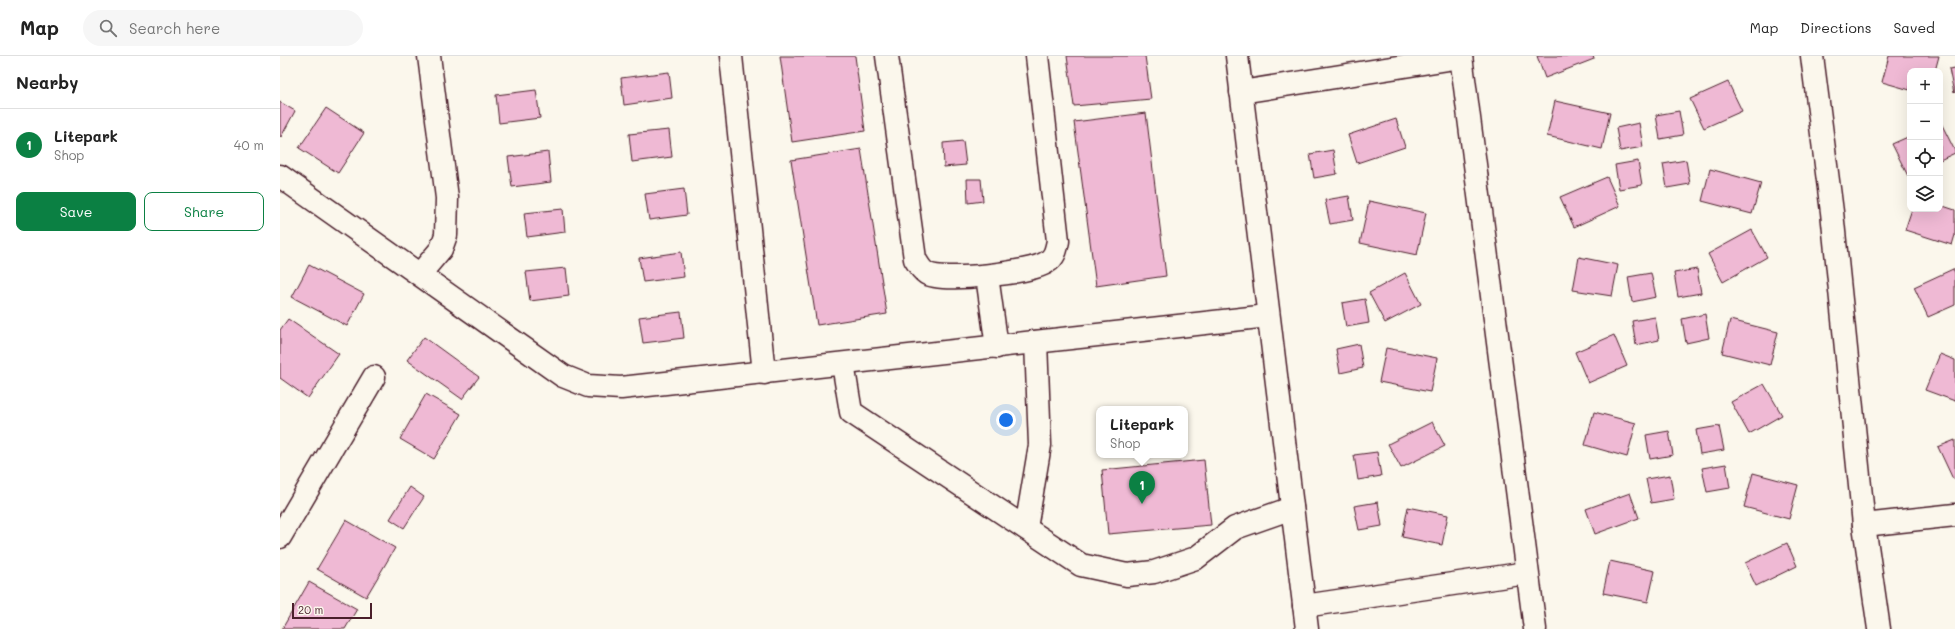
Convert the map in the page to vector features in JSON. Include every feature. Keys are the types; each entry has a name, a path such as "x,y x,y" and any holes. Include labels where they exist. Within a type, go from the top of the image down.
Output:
{"street":[{"path":"420,274 441,249 446,235 447,198 428,56"},
{"path":"731,56 764,373"},
{"path":"888,56 915,259 925,273 934,277 987,276 1034,268 1047,263 1055,255 1058,241 1037,56"},
{"path":"1237,56 1307,629"},
{"path":"1812,56 1832,212 1864,525 1879,629"},
{"path":"1241,92 1461,57 1535,629"},
{"path":"280,176 563,376 588,386 621,388 1268,316"},
{"path":"987,276 997,347"},
{"path":"1026,528 1040,446 1036,342"},
{"path":"843,364 851,412 1081,565 1127,575 1154,572 1196,558 1235,528 1292,508"},
{"path":"280,537 288,507 374,377"},
{"path":"1864,525 1955,515"},
{"path":"1304,606 1527,573"}],"building":[{"path":"780,56 855,56 865,131 792,142"},
{"path":"1067,56 1145,56 1151,99 1074,106"},
{"path":"1537,56 1593,56 1594,59 1545,78"},
{"path":"1889,56 1939,56 1936,68 1907,68 1907,89 1882,82"},
{"path":"1955,68 1955,92 1954,93 1949,69"},
{"path":"669,72 672,98 624,105 621,78"},
{"path":"1728,82 1742,111 1704,128 1690,99"},
{"path":"536,90 540,118 499,123 496,95"},
{"path":"1555,101 1610,113 1602,149 1547,136"},
{"path":"280,102 295,111 281,137 280,136"},
{"path":"326,108 364,133 338,173 299,148"},
{"path":"1679,111 1683,135 1660,139 1656,115"},
{"path":"1146,113 1166,276 1096,286 1074,122"},
{"path":"1396,119 1405,147 1357,163 1348,135"},
{"path":"1639,123 1643,147 1620,151 1616,128"},
{"path":"1943,127 1955,151 1955,153 1943,159"},
{"path":"669,130 672,157 632,162 629,134"},
{"path":"1907,137 1907,174 1892,144"},
{"path":"963,141 966,165 944,167 943,143"},
{"path":"861,149 887,314 817,325 791,160"},
{"path":"1333,150 1337,174 1314,178 1310,154"},
{"path":"548,152 551,182 512,187 508,157"},
{"path":"1686,160 1690,184 1667,188 1663,164"},
{"path":"1638,161 1642,185 1619,189 1615,165"},
{"path":"1710,169 1761,183 1752,214 1702,201"},
{"path":"1607,177 1620,206 1574,227 1560,197"},
{"path":"967,179 981,179 983,201 968,203"},
{"path":"684,189 687,215 649,220 645,194"},
{"path":"1349,196 1353,220 1330,224 1325,200"},
{"path":"1369,201 1426,213 1417,255 1360,243"},
{"path":"1943,206 1955,210 1955,235 1952,245 1905,230 1911,212 1943,212"},
{"path":"563,209 565,232 527,237 524,213"},
{"path":"1752,230 1767,257 1723,282 1708,254"},
{"path":"681,252 684,277 643,282 639,258"},
{"path":"1579,257 1618,265 1612,296 1573,290"},
{"path":"309,265 364,294 347,326 292,297"},
{"path":"566,268 569,296 530,301 526,272"},
{"path":"1697,269 1701,293 1678,297 1674,273"},
{"path":"1953,269 1955,273 1955,305 1928,317 1914,287"},
{"path":"1405,273 1421,304 1385,323 1369,293"},
{"path":"1651,273 1656,297 1632,302 1628,277"},
{"path":"1365,299 1369,323 1346,327 1342,303"},
{"path":"681,312 684,338 643,343 639,317"},
{"path":"1705,314 1709,338 1686,343 1682,319"},
{"path":"1655,317 1659,340 1636,345 1632,321"},
{"path":"288,319 339,354 308,398 280,378 280,330"},
{"path":"1730,320 1778,332 1770,365 1722,353"},
{"path":"1614,335 1627,366 1588,383 1575,352"},
{"path":"424,337 479,377 462,399 407,360"},
{"path":"1359,344 1363,368 1340,373 1336,349"},
{"path":"1386,348 1437,358 1430,392 1379,382"},
{"path":"1940,354 1955,360 1955,401 1925,390"},
{"path":"1764,384 1782,415 1749,434 1731,402"},
{"path":"426,394 461,414 434,459 400,439"},
{"path":"1594,412 1636,423 1627,457 1585,445"},
{"path":"1432,422 1445,446 1401,468 1388,444"},
{"path":"1719,426 1724,450 1700,454 1696,430"},
{"path":"1669,431 1673,455 1650,459 1646,435"},
{"path":"1955,440 1955,478 1953,479 1938,447"},
{"path":"1377,452 1381,476 1358,480 1354,455"},
{"path":"1204,460 1211,525 1108,534 1102,470"},
{"path":"1726,464 1730,488 1707,492 1702,468"},
{"path":"1753,473 1798,485 1789,519 1744,507"},
{"path":"1670,475 1674,499 1651,503 1646,479"},
{"path":"410,487 424,497 404,528 390,519"},
{"path":"1630,493 1639,518 1595,534 1586,509"},
{"path":"1378,502 1382,526 1359,530 1354,506"},
{"path":"1408,507 1448,515 1442,545 1402,537"},
{"path":"346,520 395,548 366,597 317,569"},
{"path":"1787,543 1797,566 1756,586 1745,563"},
{"path":"1610,561 1655,571 1648,602 1603,593"},
{"path":"309,582 357,609 345,629 282,629"}],"place":[{"name":"Litepark","path":"1142,504"}]}
